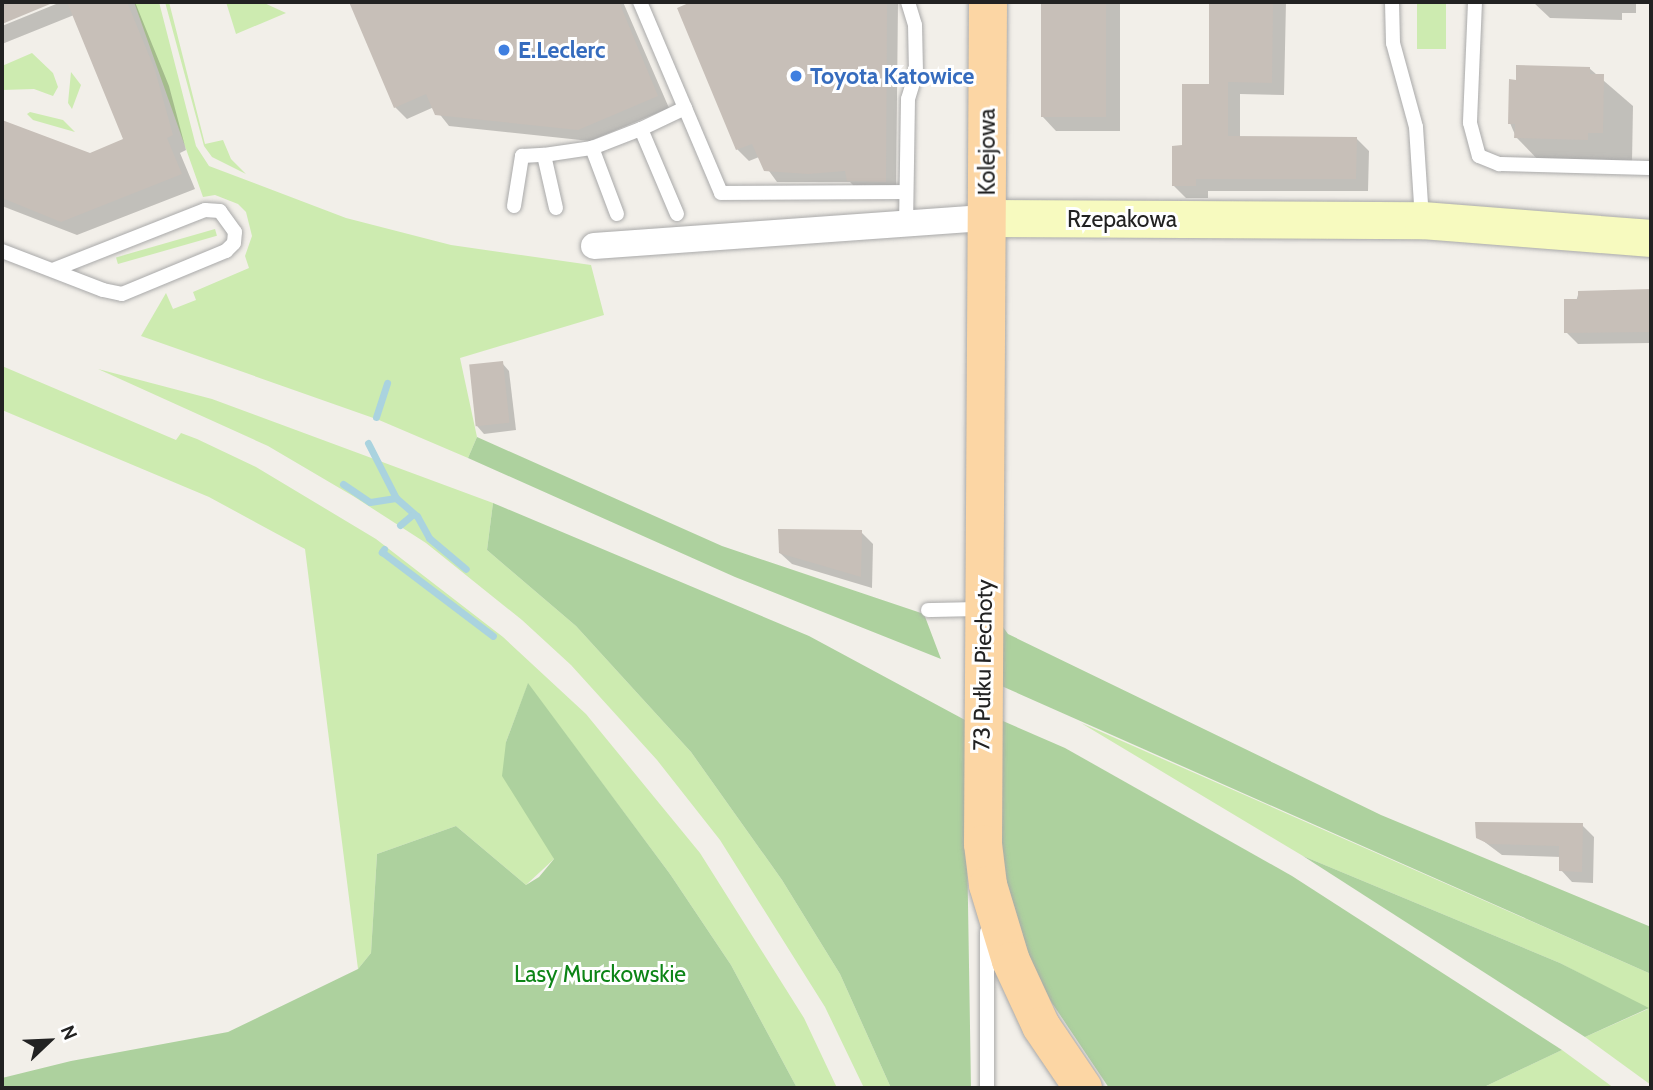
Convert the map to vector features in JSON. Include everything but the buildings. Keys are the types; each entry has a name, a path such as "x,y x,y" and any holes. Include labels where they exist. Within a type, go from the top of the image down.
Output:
{"main road":[{"name":"Kolejowa","path":"987,218 988,2"},
{"name":"73 Pułku Piechoty","path":"987,218 982,793 988,885 1010,961 1041,1026 1083,1088"}],"street":[{"name":"Rzepakowa","path":"594,246 906,226 987,218 1422,220 1651,238"}],"lane":[{"path":"640,2 721,193 906,192"},
{"path":"906,226 908,99 916,72 915,25 908,2"},
{"path":"1392,2 1392,43 1416,127 1422,220"},
{"path":"1475,2 1470,123 1479,156 1499,164 1651,168"},
{"path":"514,206 522,156 592,148 685,108"},
{"path":"641,129 677,214"},
{"path":"592,148 617,214"},
{"path":"544,155 556,208"},
{"path":"2,251 53,270 122,294 226,250 234,243 235,232 220,211 205,210 53,270"},
{"path":"928,610 984,609"},
{"path":"987,1088 988,885"}],"green space":[{"path":"134,2 159,2 196,146 209,166 346,218 451,245 591,265 604,315 460,358 477,437 468,458 379,420 141,336 166,293 173,309 196,300 193,292 249,268 245,256 252,236 246,212 238,204 215,195 203,197"},
{"path":"165,2 169,2 205,144 223,140 231,159 246,174 212,157 204,146"},
{"path":"226,2 262,2 286,13 236,34"},
{"path":"1417,2 1446,2 1446,49 1417,49"},
{"path":"32,53 53,73 58,87 53,96 34,89 2,90 2,66"},
{"path":"71,72 81,85 72,109 68,103"},
{"path":"30,112 63,120 75,132 33,120 27,114"},
{"path":"215,229 217,236 118,264 116,257"},
{"path":"2,366 176,440 181,433 256,467 376,539 503,637 586,714 700,853 804,1018 837,1088 797,1088 731,965 670,874 528,684 506,742 554,859 526,885 456,826 377,854 371,953 358,969 305,549 209,497 2,410"},
{"path":"98,369 212,399 493,503 487,550 576,626 691,752 782,880 840,974 891,1088 864,1088 825,1007 720,840 657,760 571,665 522,620 426,543 353,496 268,446"},
{"path":"477,437 722,546 924,614 941,659 735,577 468,458"},
{"path":"493,503 809,636 965,720 971,1088 891,1088 840,974 782,880 691,752 576,626 487,550"},
{"path":"998,620 1008,634 1381,815 1651,927 1651,974 997,684"},
{"name":"Lasy Murckowskie","path":"528,683 670,874 731,965 797,1088 2,1088 2,1078 71,1061 228,1032 358,969 371,953 377,854 456,826 526,885 539,877 554,859 502,776 506,742"},
{"path":"996,718 1065,748 1292,876 1562,1050 1482,1088 1109,1088 1050,1000 1029,956 1004,873 998,832"},
{"path":"1081,723 1651,974 1651,1085 1585,1037 1648,1009 1560,963 1303,856"},
{"path":"1303,856 1560,963 1649,1008 1585,1037"},
{"path":"1562,1050 1614,1088 1482,1088"}],"waterway":[{"path":"376,417 387,383"},
{"path":"368,443 396,498 417,516 429,538 466,569"},
{"path":"343,484 370,502 396,498"},
{"path":"400,525 412,515"},
{"path":"384,549 382,552 493,636"}],"place":[{"name":"E.Leclerc","path":"504,50"},
{"name":"Toyota Katowice","path":"796,76"}]}
